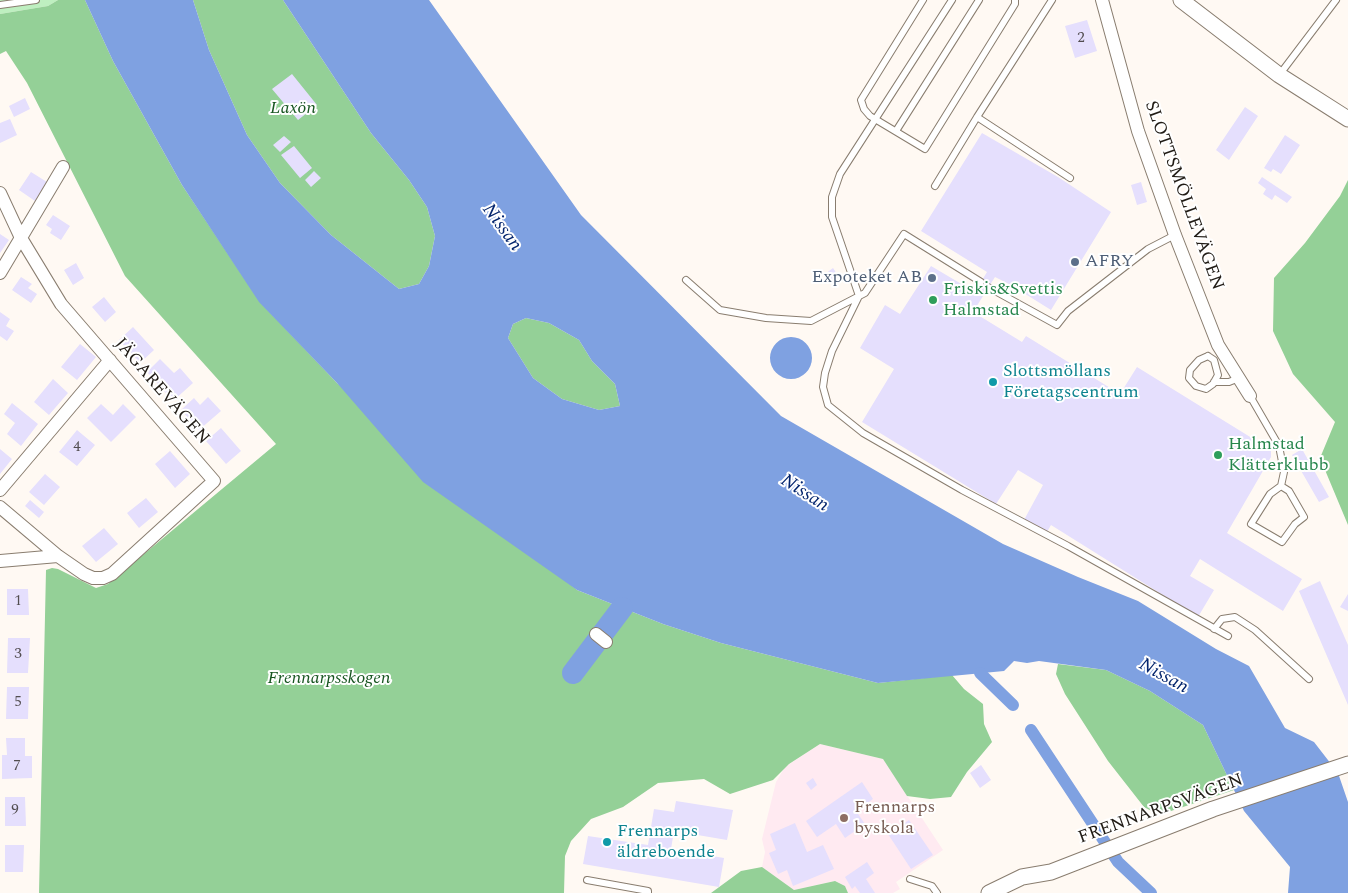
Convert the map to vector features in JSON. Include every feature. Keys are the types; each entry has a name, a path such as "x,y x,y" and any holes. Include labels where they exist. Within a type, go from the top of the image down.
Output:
{"street":[{"name":"SLOTTSMÖLLEVÄGEN","path":"1102,0 1138,131 1175,235 1218,345 1250,396"},
{"path":"1181,0 1279,76 1348,119"},
{"path":"0,273 63,167"},
{"name":"JÄGAREVÄGEN","path":"0,193 21,238 61,304 214,481 112,574 103,578 93,578 58,556"},
{"path":"0,490 110,360"},
{"path":"0,507 58,556"},
{"path":"0,561 58,556"},
{"name":"FRENNARPSVÄGEN","path":"989,893 1022,877 1051,872 1213,809 1348,764"}],"lane":[{"path":"0,5 36,0"},
{"path":"923,0 861,100 864,109 876,119 925,149 1015,4 1015,0"},
{"path":"952,0 840,174 832,197 832,217 859,296 832,351 825,373 823,387 828,405 863,432 953,485 1068,546 1228,636"},
{"path":"896,132 979,0"},
{"path":"935,186 976,117 1052,0"},
{"path":"1279,76 1336,0"},
{"path":"976,117 1070,178"},
{"path":"686,280 720,310 766,318 811,321 865,294 904,234 981,282"},
{"path":"988,286 1057,325 1068,311 1148,250 1175,235"},
{"path":"1214,382 1218,375 1216,366 1214,360 1208,356 1199,360 1190,370 1189,378 1196,386 1206,389 1214,382 1229,382 1239,378"},
{"path":"1250,396 1279,446 1284,472 1281,486 1270,494 1251,524 1282,542 1304,517 1289,491 1281,486"},
{"path":"1214,629 1222,619 1235,617 1255,630 1309,679"},
{"path":"910,878 932,886 937,893"},
{"path":"587,880 648,891 648,893"}],"shaded area":[{"name":"Frennarps byskola","path":"820,744 883,759 943,850 896,882 900,889 893,893 848,893 845,886 835,881 794,890 762,867 765,852 762,839 776,782 785,767"}],"green space":[{"path":"0,0 58,0 48,6 0,14"},
{"name":"Frennarpsskogen","path":"58,0 85,0 113,61 182,185 260,302 337,383 577,590 663,624 721,643 878,683 952,675 964,689 983,704 984,724 992,742 967,772 951,797 930,799 907,796 883,759 820,744 789,764 773,780 730,794 704,779 658,783 623,807 591,819 571,841 565,856 564,893 39,893 46,570 58,569 96,588 108,584 276,444 125,276 27,83 6,51 0,54 0,14 48,6"},
{"name":"Laxön","path":"193,0 283,0 371,133 409,180 427,207 435,236 429,266 419,284 399,289 331,235 280,183 247,135 209,50"},
{"path":"1348,180 1348,525 1320,458 1335,422 1293,374 1273,331 1274,278 1305,243 1340,196"},
{"path":"526,318 549,323 579,340 592,361 615,384 620,406 599,410 562,399 533,378 508,338 513,324"},
{"path":"1058,664 1106,670 1150,691 1203,725 1234,790 1159,815 1144,807 1108,761 1065,694 1056,674"},
{"path":"762,867 794,890 835,881 845,886 848,893 711,893 741,871"}],"water":[{"name":"Nissan","path":"85,0 193,0 209,50 247,135 280,183 331,235 399,289 419,284 429,266 435,236 427,207 409,180 371,133 283,0 429,0 581,215 781,416 1003,544 1138,601 1216,649 1249,666 1285,728 1314,742 1338,773 1348,802 1348,893 1288,893 1290,867 1244,811 1203,725 1150,691 1106,670 1039,661 1027,663 1014,661 1004,671 878,683 721,643 663,624 577,590 423,482 337,383 259,302 182,185 113,61","holes":["526,318 549,323 579,340 592,361 615,384 620,406 599,410 562,399 533,378 508,338 513,324"]},
{"path":"791,337 806,343 812,358 806,373 791,379 776,373 770,358 776,343"}],"building":[{"path":"1087,20 1097,51 1075,58 1065,26"},
{"path":"292,74 317,105 298,120 272,89"},
{"path":"25,98 30,109 14,117 9,106"},
{"path":"1245,107 1258,116 1229,160 1216,150"},
{"path":"10,119 17,135 0,143 0,123"},
{"name":"Slottsmöllans Företagscentrum","path":"982,133 1058,177 1111,212 1051,310 995,277 973,312 1022,342 1026,336 1120,394 1137,367 1268,448 1271,451 1271,457 1227,533 1302,579 1283,611 1200,559 1190,576 1214,590 1198,617 1051,525 1047,532 1024,520 1043,485 1018,470 996,504 862,422 894,369 860,348 885,305 900,314 931,266 975,292 987,272 921,231"},
{"path":"1285,135 1300,145 1281,174 1273,169 1271,172 1264,168"},
{"path":"284,136 291,142 280,152 273,145"},
{"path":"294,146 312,168 300,178 281,155"},
{"path":"314,171 321,178 311,187 305,180"},
{"path":"31,172 47,182 35,201 19,190"},
{"path":"1262,177 1292,197 1287,203 1275,195 1272,200 1263,194 1266,189 1258,183"},
{"path":"1141,182 1147,202 1137,205 1131,185"},
{"path":"53,215 70,226 61,240 50,233 52,229 46,225"},
{"path":"0,234 9,240 0,253"},
{"path":"76,263 84,278 73,285 64,270"},
{"path":"833,268 839,277 832,283 825,274"},
{"path":"21,277 32,284 28,288 37,294 31,303 12,290"},
{"path":"104,297 116,312 105,322 92,307"},
{"path":"0,312 10,319 6,326 14,331 7,341 0,336"},
{"path":"133,327 154,350 140,363 119,340"},
{"path":"80,344 96,357 77,380 61,367"},
{"path":"160,359 174,373 180,368 193,383 173,401 147,372"},
{"path":"53,379 68,393 49,415 34,402"},
{"path":"208,397 221,411 199,430 181,410 194,398 200,405"},
{"path":"12,403 38,424 21,446 7,434 15,423 4,414"},
{"path":"101,404 113,415 123,404 136,417 111,442 87,418"},
{"path":"221,428 241,451 226,464 206,441"},
{"path":"77,430 95,445 77,466 59,452"},
{"path":"0,449 12,459 0,474"},
{"path":"1302,449 1329,497 1319,502 1292,455"},
{"path":"170,451 190,474 175,488 155,464"},
{"path":"45,474 60,487 44,505 29,492"},
{"path":"146,498 158,512 139,528 127,513"},
{"path":"30,500 44,512 39,518 25,506"},
{"path":"104,528 118,544 96,562 82,546"},
{"path":"1320,581 1348,645 1348,705 1299,591"},
{"path":"7,589 28,589 29,615 7,615"},
{"path":"1348,594 1348,611 1340,607"},
{"path":"8,638 30,638 28,673 7,673"},
{"path":"7,687 29,687 28,719 6,719"},
{"path":"6,738 25,738 25,756 32,756 32,778 2,779 2,755 7,755"},
{"path":"981,765 991,780 980,788 970,773"},
{"path":"813,778 817,785 811,790 806,783"},
{"path":"862,782 873,799 856,811 865,824 845,838 836,824 817,837 806,821"},
{"path":"5,797 25,797 26,826 5,826"},
{"name":"Frennarps äldreboende","path":"676,801 733,810 727,840 674,831 671,849 724,858 719,887 583,864 588,836 648,845 654,809 674,812"},
{"path":"909,820 933,855 911,869 888,834"},
{"path":"795,823 807,852 823,845 834,869 793,886 787,870 778,874 769,853 776,850 770,834"},
{"path":"5,845 24,845 23,872 5,872"},
{"path":"867,862 874,873 866,879 875,893 860,893 855,886 852,889 845,877"}],"waterway":[{"path":"573,673 622,608"},
{"path":"980,673 1013,705"},
{"path":"1031,730 1118,862 1151,893"}],"place":[{"name":"AFRY","path":"1075,262"},
{"name":"Expoteket AB","path":"932,278"},
{"name":"Friskis&Svettis Halmstad","path":"933,300"},
{"name":"Slottsmöllans Företagscentrum","path":"993,382"},
{"name":"Halmstad Klätterklubb","path":"1218,455"},
{"name":"Frennarps byskola","path":"844,818"},
{"name":"Frennarps äldreboende","path":"607,842"}]}
